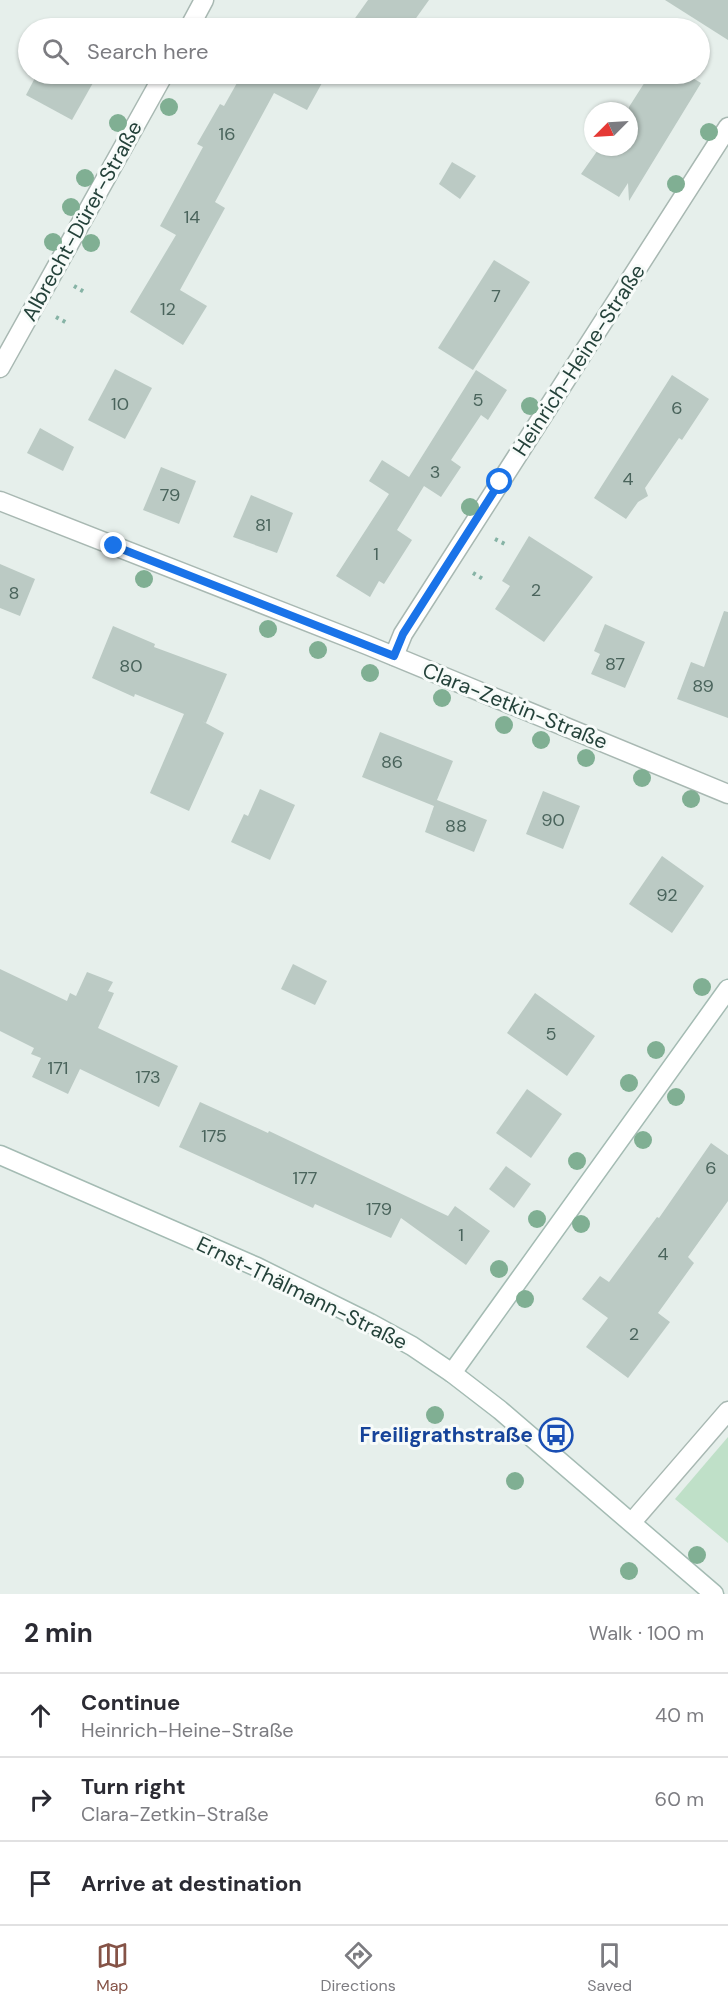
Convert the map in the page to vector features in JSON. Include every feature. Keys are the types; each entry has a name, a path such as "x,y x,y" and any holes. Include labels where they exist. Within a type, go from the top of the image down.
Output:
{"street":[{"path":"194,18 204,0"},
{"name":"Albrecht-Dürer-Straße","path":"0,368 158,84"},
{"name":"Heinrich-Heine-Straße","path":"394,656 403,634 728,126"},
{"name":"Clara-Zetkin-Straße","path":"0,501 394,656 728,794"},
{"path":"452,1373 728,989"},
{"name":"Ernst-Thälmann-Straße","path":"0,1155 257,1267 312,1293 412,1346 452,1373 516,1423 714,1594"},
{"path":"632,1522 728,1411"}],"green space":[{"path":"728,1437 728,1543 675,1499"}],"building":[{"path":"368,0 429,0 416,18 355,18"},
{"path":"665,0 728,0 728,40 710,29 710,18 693,18"},
{"path":"32,84 92,84 72,120 26,95"},
{"path":"236,84 321,84 307,110 274,93 215,202 225,208 180,290 207,306 183,345 130,312 176,235 160,226 203,147 197,144 220,104 224,106"},
{"path":"644,84 700,84 629,201 628,183 619,197 581,174 594,156 638,156 638,102 632,102"},
{"path":"452,162 476,176 460,199 439,184"},
{"path":"494,260 530,282 473,370 438,348"},
{"path":"115,369 152,388 125,439 88,420"},
{"path":"476,370 507,390 488,420 481,415 451,460 461,467 441,497 424,486 397,530 412,540 384,584 379,581 370,597 336,576 389,494 369,481 382,460 409,477"},
{"path":"672,375 709,399 682,440 679,438 645,488 648,496 638,502 626,519 594,498"},
{"path":"40,428 74,447 63,471 27,453"},
{"path":"161,467 196,481 179,524 143,510"},
{"path":"251,495 293,513 277,553 233,537"},
{"path":"529,536 593,577 544,642 495,609 510,586 502,581"},
{"path":"0,564 35,579 20,616 0,608"},
{"path":"724,611 728,612 728,718 677,699 691,662 704,667"},
{"path":"605,624 645,642 625,688 591,674 600,654 594,651"},
{"path":"113,626 155,644 154,647 227,674 206,723 202,721 224,733 189,811 150,793 184,714 135,694 134,697 92,678"},
{"path":"380,732 453,761 437,800 487,820 474,852 425,832 434,806 362,777"},
{"path":"260,789 295,805 270,860 231,842 244,814 248,816"},
{"path":"543,791 580,806 563,849 526,834"},
{"path":"662,856 704,886 672,933 629,904"},
{"path":"293,964 327,981 315,1005 281,989"},
{"path":"0,969 67,1001 70,993 76,996 87,972 113,982 108,991 114,993 98,1028 178,1066 159,1107 80,1069 68,1094 32,1077 41,1058 31,1054 34,1048 0,1031"},
{"path":"535,993 595,1036 567,1076 507,1033"},
{"path":"527,1089 562,1114 531,1158 496,1133"},
{"path":"200,1102 268,1133 269,1131 448,1216 455,1206 490,1231 466,1265 401,1218 391,1238 315,1204 313,1208 179,1147"},
{"path":"711,1143 728,1155 728,1201 688,1257 694,1263 658,1313 670,1322 628,1378 586,1347 608,1318 582,1299 600,1276 609,1282 657,1217 659,1218"},
{"path":"506,1166 531,1184 514,1208 489,1189"}],"place":[{"name":"Freiligrathstraße","path":"556,1435"}],"route":[{"path":"114,546 394,656 403,634 500,482"}]}
